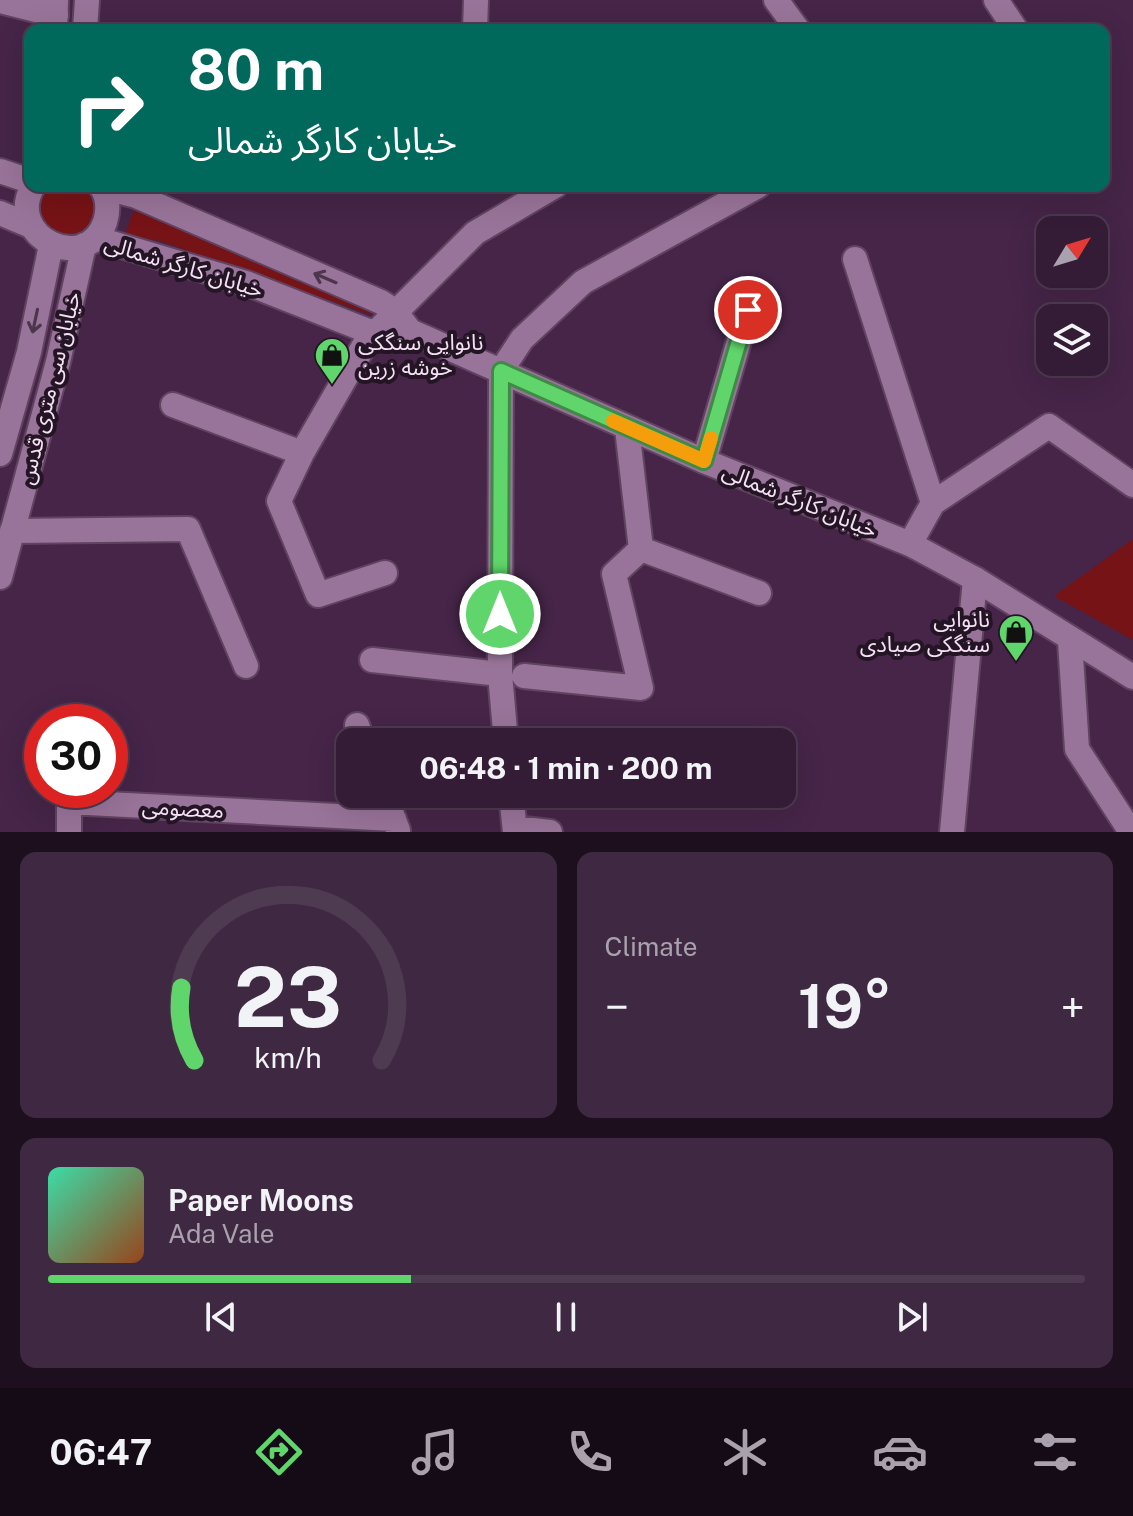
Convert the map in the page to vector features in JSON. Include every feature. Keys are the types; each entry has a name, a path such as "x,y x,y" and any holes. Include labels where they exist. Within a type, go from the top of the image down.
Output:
{"street":[{"path":"85,24 87,0"},
{"path":"475,24 476,0"},
{"path":"776,0 794,24"},
{"path":"996,0 1012,24"},
{"path":"0,1 56,15"},
{"path":"0,171 24,180"},
{"path":"29,192 26,204 31,226"},
{"name":"خیابان سی متری قدس","path":"0,577 90,241 107,217 102,192"},
{"name":"خیابان کارگر شمالی","path":"122,192 627,428 910,544 975,579 1070,641 1133,677"},
{"path":"402,321 475,233 545,192"},
{"path":"507,728 512,675 501,371 522,339 583,282 747,192"},
{"path":"0,213 31,226 51,245"},
{"name":"خیابان کارگر شمالی","path":"51,245 73,248 90,241 246,283 378,332 402,321"},
{"name":"خیابان سی متری قدس","path":"0,454 29,352 51,245"},
{"path":"855,259 933,503"},
{"path":"704,461 748,310"},
{"path":"378,332 366,342 302,453 279,501 318,595 385,573"},
{"path":"173,405 302,453"},
{"path":"910,544 933,503 1049,426 1133,485"},
{"path":"627,428 641,549"},
{"path":"12,531 188,529 246,666"},
{"path":"372,660 641,688 614,574 641,549"},
{"path":"641,549 759,593"},
{"path":"952,832 975,579"},
{"path":"1070,641 1077,749 1131,832"},
{"name":"معصومی","path":"128,805 248,822 396,826"},
{"path":"69,808 69,832"},
{"path":"513,808 515,830 550,832"}],"shaded area":[{"path":"44,192 90,192 96,211 88,226 77,234 65,235 45,223 40,212 40,199"},
{"path":"135,207 347,298 375,316 160,241 125,235"},
{"path":"1133,539 1133,640 1054,596"}],"slow traffic":[{"path":"613,421 704,461 711,438"}],"place":[{"name":"نانوایی سنگکی خوشه زرین","path":"332,386"},
{"name":"نانوایی سنگکی صیادی","path":"1016,663"}],"route":[{"path":"500,614 501,371 704,461 748,310"}]}
